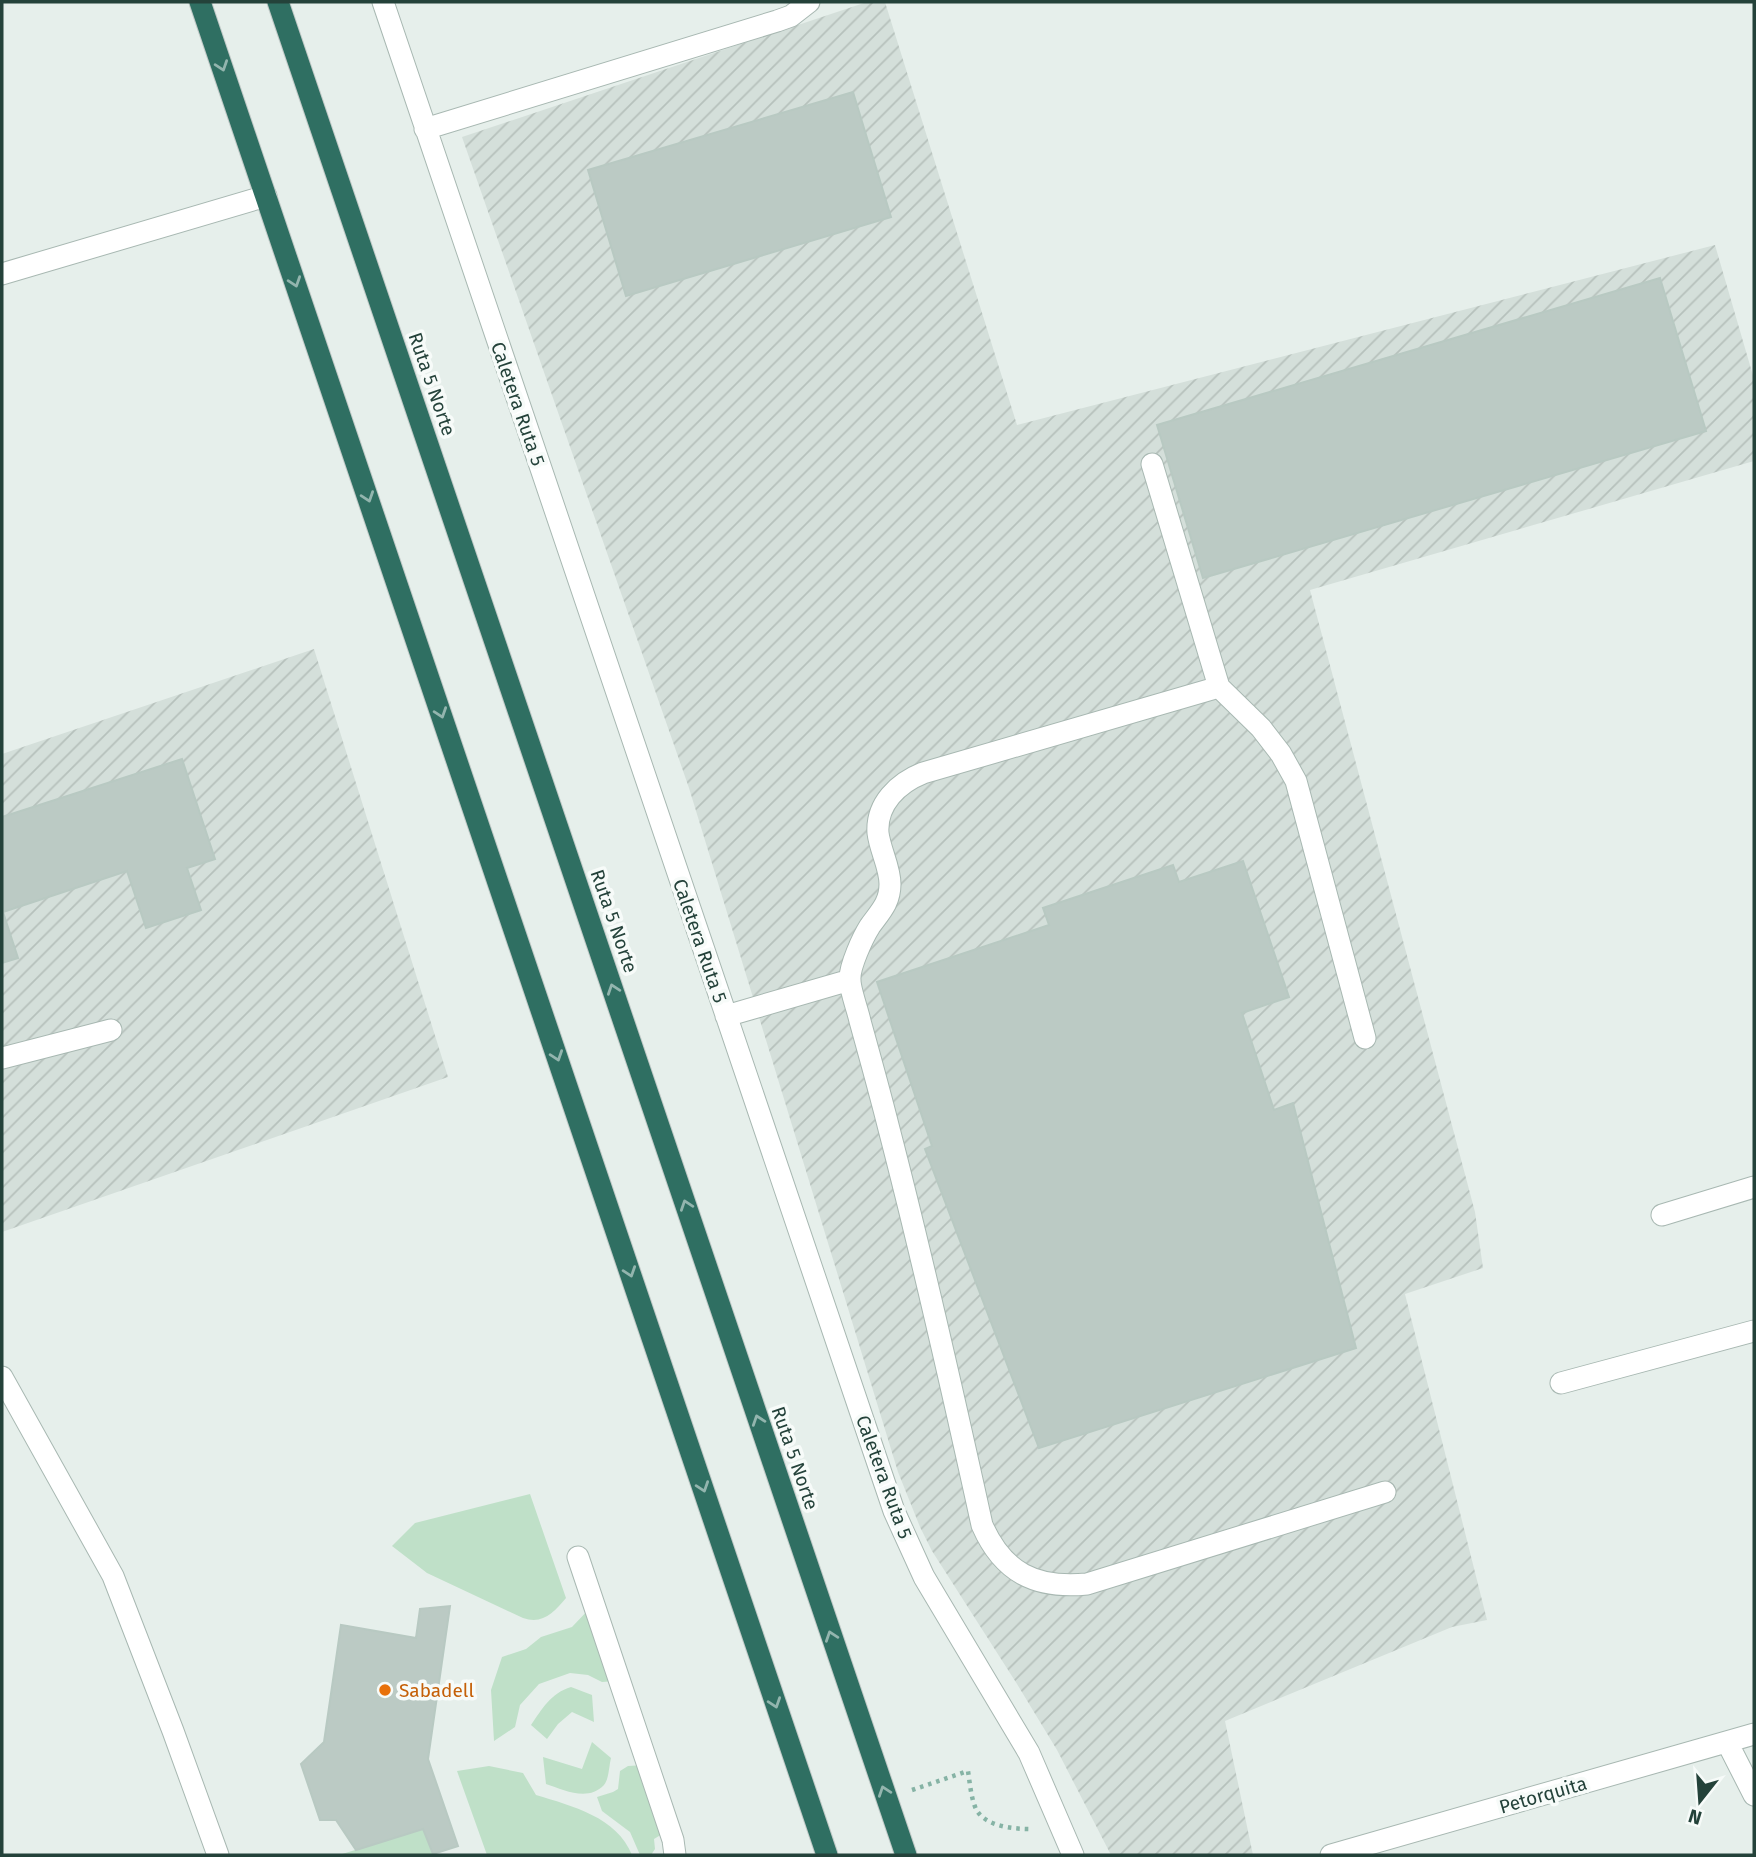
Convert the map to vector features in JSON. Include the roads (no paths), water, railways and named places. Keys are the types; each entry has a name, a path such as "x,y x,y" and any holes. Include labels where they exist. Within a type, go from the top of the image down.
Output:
{"highway":[{"path":"200,2 827,1855"},
{"name":"Ruta 5 Norte","path":"278,2 906,1855"}],"street":[{"name":"Caletera Ruta 5","path":"383,2 894,1511 924,1577 1029,1753 1073,1855"},
{"path":"425,129 777,21 791,16 809,2"},
{"path":"2,274 266,196"},
{"path":"1152,464 1219,687 1261,728 1281,754 1296,781 1365,1038"},
{"path":"1219,687 923,774 899,786 884,807 878,833 890,884 888,896 884,908 860,944 850,980 925,1275 982,1525 994,1548 1011,1566 1025,1576 1045,1583 1066,1586 1087,1584 1385,1492"},
{"path":"726,1016 850,980"},
{"path":"2,1058 111,1030"},
{"path":"1662,1215 1754,1187"},
{"path":"1561,1383 1754,1331"},
{"path":"2,1377 113,1576 218,1855"},
{"path":"578,1557 673,1840 675,1855"},
{"name":"Petorquita","path":"1331,1855 1754,1734"},
{"path":"1727,1742 1754,1795"}],"place":[{"name":"Sabadell","path":"385,1690"}]}
